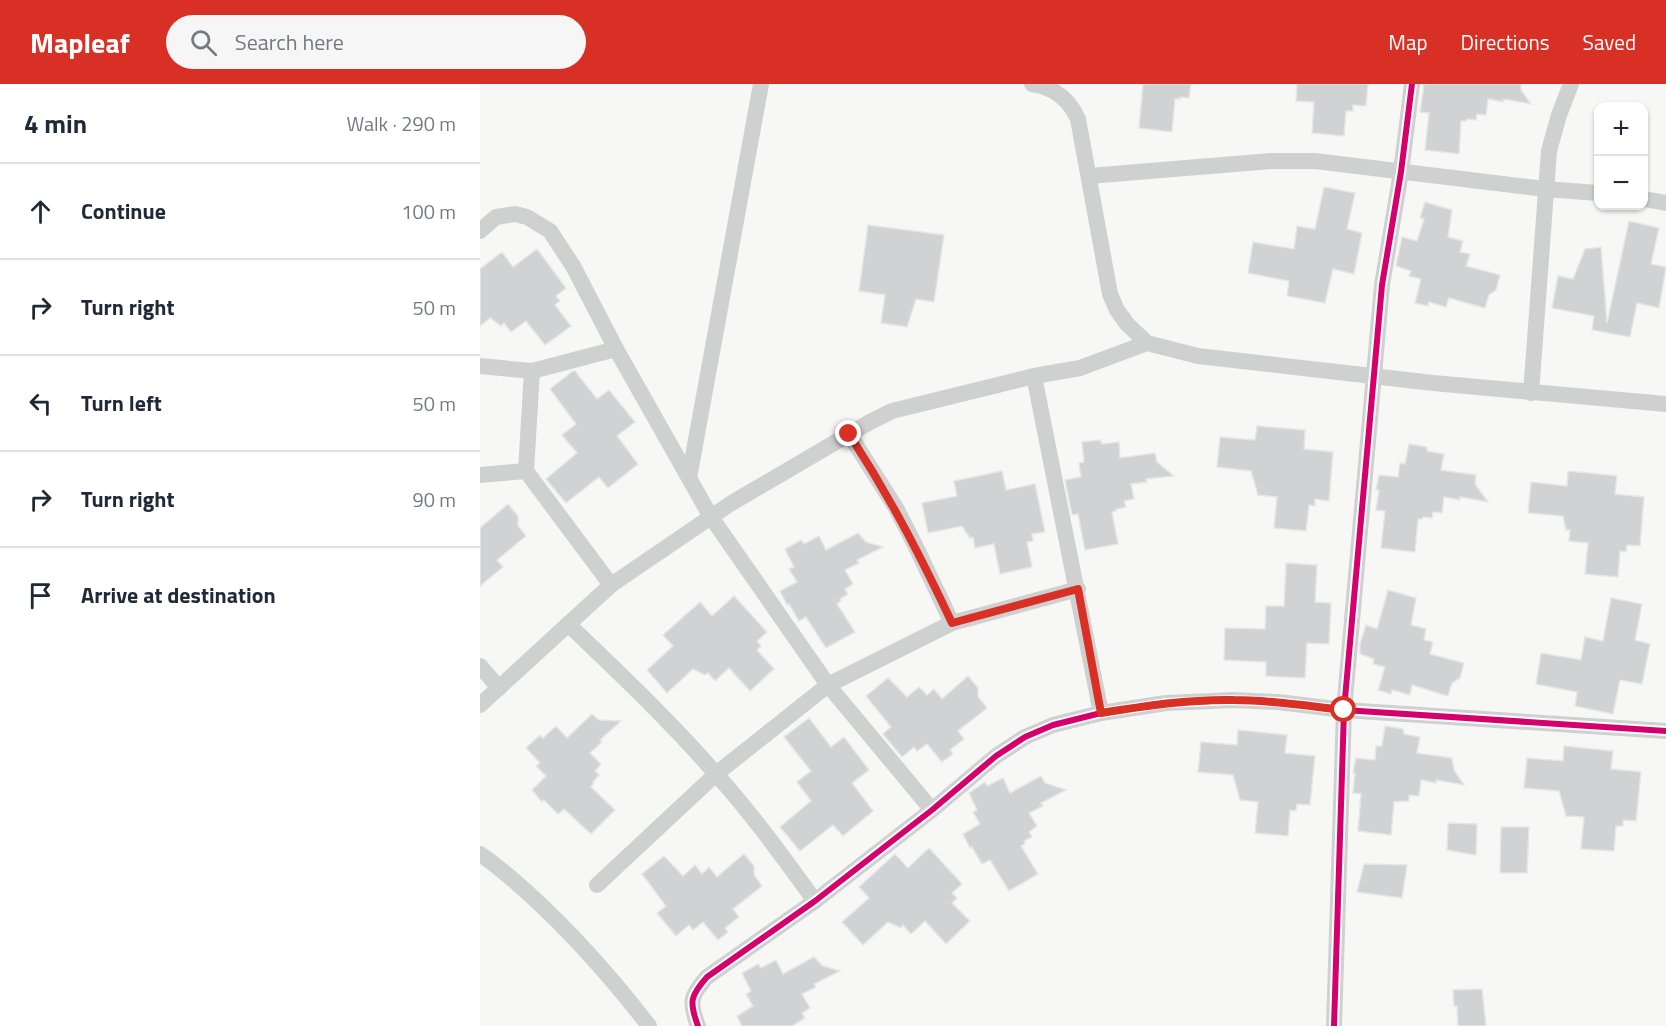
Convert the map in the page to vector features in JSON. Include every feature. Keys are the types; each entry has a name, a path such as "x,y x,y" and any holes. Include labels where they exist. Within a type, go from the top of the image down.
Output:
{"street":[{"path":"689,478 761,84"},
{"path":"1032,84 1059,93 1068,101 1078,119 1110,294 1127,324 1147,343 1198,356 1530,393 1666,404"},
{"path":"1068,101 1070,84"},
{"path":"1334,1026 1344,710 1382,285 1401,171 1412,84"},
{"path":"1530,393 1549,151 1559,115 1572,84"},
{"path":"1089,176 1271,161 1304,161 1594,193"},
{"path":"1648,200 1666,203"},
{"path":"480,231 496,218 515,214 527,217 550,231 573,266 616,349 711,517 828,685 932,810"},
{"path":"480,705 611,585 730,504 849,434 892,411 1034,376 1080,368 1147,343"},
{"path":"480,366 532,371 616,349"},
{"path":"532,371 526,471 611,585"},
{"path":"1034,376 1101,713"},
{"path":"849,434 896,508 952,623"},
{"path":"480,475 526,471"},
{"path":"597,885 716,774 828,685 952,623 1078,589"},
{"path":"568,624 656,709 716,774 766,834 815,901"},
{"path":"480,666 499,688"},
{"path":"698,1026 691,1003 694,994 707,977 815,901 932,810 996,756 1025,737 1053,725 1101,713 1166,703 1233,700 1278,702 1344,710 1666,731"},
{"path":"480,854 557,919 610,977 649,1026"}],"building":[{"path":"1143,84 1191,84 1189,98 1175,99 1172,132 1139,128"},
{"path":"1297,84 1368,84 1366,106 1353,105 1353,111 1346,111 1344,136 1312,133 1314,102 1296,101"},
{"path":"1424,84 1521,84 1521,90 1531,104 1488,99 1486,115 1477,114 1476,120 1461,121 1459,154 1425,150 1429,113 1420,112"},
{"path":"1324,187 1355,193 1347,229 1362,233 1354,274 1333,269 1325,303 1287,296 1289,281 1248,273 1253,242 1294,249 1297,226 1315,229"},
{"path":"1425,202 1452,210 1448,237 1463,241 1460,252 1470,254 1466,266 1500,275 1496,290 1489,295 1485,308 1449,298 1446,307 1429,302 1428,306 1415,303 1421,279 1409,276 1411,271 1396,266 1402,237 1417,241 1424,219 1420,218"},
{"path":"1629,221 1659,228 1651,264 1666,267 1659,308 1637,303 1630,337 1592,330 1594,316 1552,308 1558,276 1573,279 1585,249 1601,247 1607,323"},
{"path":"868,225 944,235 934,302 916,299 907,327 881,323 885,295 859,291"},
{"path":"537,249 566,288 556,296 560,301 555,305 571,326 545,345 526,321 511,332 504,323 501,326 490,318 480,326 480,269 502,252 513,267"},
{"path":"573,371 597,399 609,390 635,422 617,436 638,464 608,488 599,477 566,503 546,479 577,453 562,435 576,424 550,389"},
{"path":"1257,426 1305,430 1304,449 1333,452 1329,501 1315,499 1315,506 1309,505 1306,531 1274,528 1277,497 1258,495 1251,471 1217,467 1220,437 1255,440"},
{"path":"1100,440 1102,444 1119,442 1120,458 1155,453 1157,462 1174,476 1146,479 1147,482 1131,484 1134,499 1124,501 1126,507 1112,512 1118,544 1085,550 1078,514 1072,515 1065,480 1081,477 1079,463 1084,462 1082,442"},
{"path":"1409,444 1427,447 1427,451 1444,454 1441,470 1476,475 1475,484 1488,502 1460,497 1460,500 1444,497 1442,513 1433,512 1432,518 1418,519 1415,552 1381,548 1385,511 1376,510 1379,475 1398,477 1400,463 1405,464"},
{"path":"1002,471 1006,490 1035,484 1045,532 1032,534 1033,541 1027,542 1032,567 1000,574 994,544 975,548 973,537 970,538 962,526 928,533 922,503 957,496 954,481"},
{"path":"1568,471 1617,476 1615,494 1644,497 1640,546 1627,545 1626,552 1620,551 1618,577 1585,574 1588,543 1569,541 1570,530 1566,530 1563,516 1528,513 1531,482 1567,486"},
{"path":"508,504 518,516 518,526 526,536 497,560 503,567 480,586 480,528"},
{"path":"858,533 866,542 883,547 857,560 859,563 845,570 853,584 845,589 848,594 837,604 855,632 826,648 806,617 799,621 780,591 797,582 789,569 794,567 785,549 801,540 804,544 819,536 826,550"},
{"path":"1286,563 1317,565 1315,602 1331,603 1329,644 1307,643 1305,678 1266,676 1266,662 1224,660 1225,628 1265,629 1266,606 1284,606"},
{"path":"1388,590 1416,598 1411,625 1426,629 1424,640 1433,642 1430,654 1464,663 1460,678 1452,683 1448,696 1412,685 1410,695 1392,690 1391,694 1378,690 1385,667 1373,664 1374,659 1360,654 1360,644 1366,625 1377,629"},
{"path":"734,596 767,632 757,641 761,646 757,650 774,669 750,691 729,668 715,681 708,673 705,675 693,669 667,693 647,670 673,646 663,635 700,602 712,616"},
{"path":"1611,598 1642,604 1635,640 1650,644 1642,684 1620,680 1613,714 1575,706 1577,692 1536,684 1541,653 1581,660 1585,637 1603,641"},
{"path":"968,676 978,688 978,697 987,708 958,731 964,739 950,750 953,754 942,762 927,744 917,751 914,747 902,757 883,734 891,727 866,696 888,678 907,697 919,687 927,695 934,689 942,699"},
{"path":"592,714 599,720 621,721 600,740 602,742 590,753 601,764 595,771 599,775 591,787 615,810 591,834 564,809 558,814 544,800 542,802 532,790 546,776 536,766 540,763 526,748 540,735 543,738 556,726 567,738"},
{"path":"809,718 831,747 844,737 869,770 852,783 873,811 843,836 833,825 800,851 780,827 811,801 797,782 811,771 784,737"},
{"path":"1385,726 1403,729 1404,734 1420,737 1417,753 1452,758 1454,770 1464,785 1421,780 1419,796 1409,795 1409,801 1394,802 1391,835 1358,831 1361,794 1353,793 1356,758 1375,760 1376,746 1382,746"},
{"path":"1238,730 1287,735 1285,753 1315,756 1310,805 1297,804 1296,811 1290,810 1288,836 1255,833 1258,802 1240,800 1233,775 1198,772 1201,742 1237,745"},
{"path":"1564,746 1613,751 1611,769 1641,772 1636,821 1623,820 1623,826 1616,826 1614,851 1581,849 1584,817 1566,816 1559,791 1524,788 1527,758 1563,761"},
{"path":"1041,776 1045,783 1066,790 1041,803 1043,806 1029,813 1037,826 1029,832 1032,837 1024,841 1025,844 1021,846 1038,874 1009,891 990,860 982,864 963,834 980,824 973,812 977,810 969,793 985,782 987,786 1003,778 1010,793"},
{"path":"1448,823 1477,824 1476,855 1447,850"},
{"path":"1501,827 1529,827 1527,873 1500,873"},
{"path":"929,848 962,884 952,893 957,898 952,903 970,921 946,944 925,921 911,934 903,925 901,928 888,922 863,945 842,922 869,898 859,887 895,854 908,868"},
{"path":"744,854 754,866 754,875 762,886 733,909 739,917 725,928 728,932 718,940 703,922 693,930 689,925 676,936 657,913 666,906 642,874 664,856 683,876 695,865 702,874 709,867 717,877"},
{"path":"1364,864 1407,865 1402,898 1357,892"},
{"path":"814,957 823,966 840,971 814,984 816,987 802,994 810,1008 802,1013 805,1018 792,1026 742,1026 737,1016 753,1006 746,994 751,991 742,973 758,964 761,968 776,960 783,974"},
{"path":"1482,989 1486,1026 1458,1026 1453,990"}],"cycle path":[{"path":"1334,1026 1344,710 1382,285 1401,172 1412,84"},
{"path":"698,1026 692,1005 697,989 707,977 815,901 932,810 996,756 1025,737 1053,725 1101,713 1166,703 1233,700 1278,702 1344,710 1666,731"}],"route":[{"path":"849,434 896,508 952,623 1078,589 1101,713 1166,703 1233,700 1278,702 1344,710"}]}
